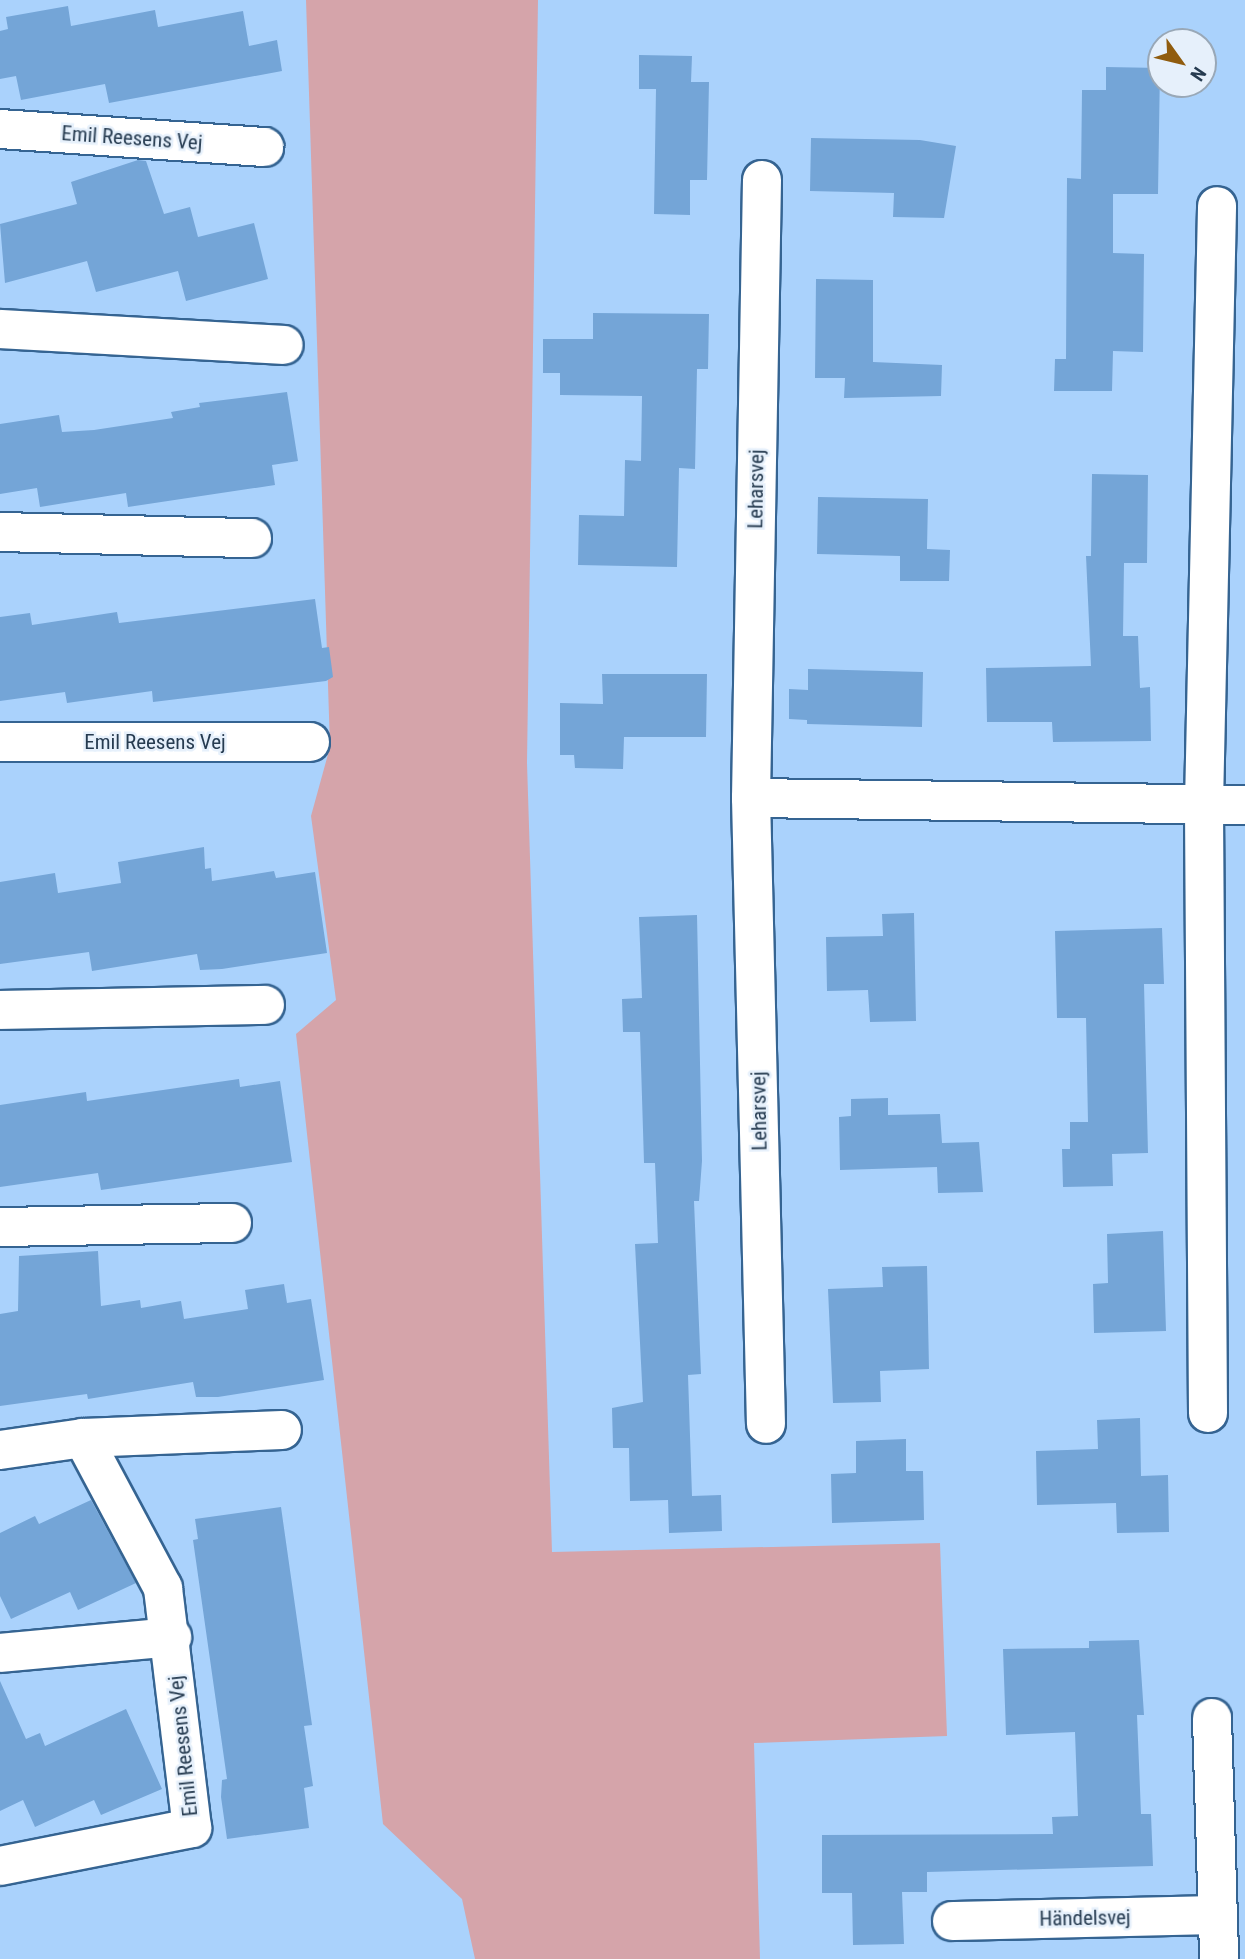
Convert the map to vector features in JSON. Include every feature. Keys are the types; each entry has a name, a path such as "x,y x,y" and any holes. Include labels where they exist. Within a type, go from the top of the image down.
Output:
{"street":[{"name":"Emil Reesens Vej","path":"0,129 264,147"},
{"name":"Leharsvej","path":"762,180 751,798 766,1424"},
{"path":"1208,1413 1204,804 1217,206"},
{"path":"0,329 284,345"},
{"path":"0,532 252,538"},
{"name":"Emil Reesens Vej","path":"0,741 310,742"},
{"path":"751,798 1245,805"},
{"path":"0,1010 265,1005"},
{"path":"0,1227 232,1223"},
{"path":"0,1450 83,1438 282,1430"},
{"name":"Emil Reesens Vej","path":"0,1866 192,1828 172,1637 163,1588 83,1438"},
{"path":"0,1653 172,1637"},
{"path":"1212,1718 1219,1959"},
{"name":"Händelsvej","path":"952,1922 1218,1915"}],"shaded area":[{"path":"306,0 538,0 527,763 552,1552 940,1543 947,1736 754,1743 760,1959 475,1959 462,1899 383,1824 296,1034 336,1000 311,816 330,747"}],"building":[{"path":"68,6 71,26 155,10 158,27 243,11 249,46 277,40 282,71 109,103 105,84 21,100 16,76 0,79 0,31 8,29 6,17"},
{"path":"639,55 692,56 691,82 709,82 707,180 690,180 690,215 654,214 656,89 639,89"},
{"path":"1106,67 1147,68 1147,98 1160,98 1158,194 1113,194 1113,253 1144,254 1143,352 1113,351 1112,391 1054,391 1055,359 1066,359 1067,178 1081,179 1082,90 1106,90"},
{"path":"811,138 920,140 956,146 944,218 893,217 894,193 810,191"},
{"path":"138,160 146,161 164,214 190,207 198,237 254,223 268,279 186,301 178,271 96,292 87,261 5,283 0,224 77,204 71,182"},
{"path":"816,279 873,280 873,362 942,365 941,396 844,398 845,378 815,378"},
{"path":"593,313 709,314 708,369 697,369 695,469 679,468 677,567 578,565 579,515 624,516 625,460 641,461 642,396 560,395 560,373 543,373 543,339 593,339"},
{"path":"287,392 298,461 272,465 275,485 128,507 126,493 40,507 37,488 0,494 0,424 59,415 62,432 94,430 173,418 171,412 200,407 199,403"},
{"path":"1092,474 1148,475 1147,563 1124,563 1123,636 1138,636 1140,688 1150,687 1151,741 1053,742 1052,722 987,722 986,668 1091,666 1086,556 1091,556"},
{"path":"818,497 928,499 927,549 950,550 949,581 900,581 900,556 817,554"},
{"path":"315,599 322,648 329,647 333,677 326,681 153,702 152,691 67,703 65,692 0,701 0,617 30,613 32,625 117,612 119,623"},
{"path":"808,669 923,672 922,727 807,724 807,720 789,719 789,689 808,690"},
{"path":"602,674 707,674 706,737 624,737 623,769 575,768 574,755 560,755 560,703 603,704"},
{"path":"204,847 205,869 211,868 212,881 274,871 276,878 315,872 327,953 200,970 197,954 92,971 89,952 0,964 0,882 55,873 58,893 121,883 118,862"},
{"path":"914,913 916,1021 870,1022 868,990 827,991 826,937 883,936 882,914"},
{"path":"697,915 702,1161 699,1201 694,1201 701,1374 688,1375 692,1496 721,1495 722,1531 669,1533 668,1500 630,1501 629,1448 613,1448 612,1408 643,1402 635,1244 658,1243 655,1163 644,1163 640,1032 623,1032 622,999 642,998 639,917"},
{"path":"1162,928 1164,984 1144,984 1148,1153 1112,1154 1113,1186 1063,1187 1062,1149 1070,1149 1070,1122 1088,1122 1086,1018 1057,1018 1055,931"},
{"path":"239,1079 240,1087 280,1081 292,1162 101,1190 98,1173 0,1187 0,1105 86,1092 87,1101"},
{"path":"888,1098 888,1115 940,1114 942,1143 979,1142 983,1192 938,1193 937,1167 840,1170 839,1117 851,1116 851,1099"},
{"path":"1163,1231 1166,1331 1094,1333 1093,1284 1108,1283 1107,1234"},
{"path":"98,1251 101,1306 140,1300 141,1308 181,1301 184,1319 248,1309 245,1290 284,1284 287,1303 311,1299 324,1380 218,1397 196,1397 193,1382 88,1399 87,1394 0,1406 0,1314 18,1311 19,1256"},
{"path":"927,1266 929,1369 880,1371 881,1402 833,1403 828,1289 883,1287 882,1267"},
{"path":"1140,1418 1141,1476 1168,1475 1169,1532 1117,1533 1116,1503 1037,1505 1036,1451 1098,1449 1097,1420"},
{"path":"906,1439 906,1471 923,1471 924,1520 832,1523 831,1474 856,1473 856,1441"},
{"path":"91,1500 136,1583 78,1610 70,1592 11,1619 0,1596 0,1533 35,1516 39,1524"},
{"path":"281,1507 312,1725 304,1726 313,1786 304,1788 309,1828 227,1839 221,1797 222,1780 227,1779 193,1540 198,1539 195,1519"},
{"path":"1139,1640 1144,1715 1137,1715 1141,1814 1151,1814 1153,1866 927,1872 927,1892 902,1892 904,1944 853,1945 852,1893 822,1893 822,1835 1053,1834 1052,1817 1078,1816 1075,1732 1006,1735 1003,1649 1089,1648 1089,1641"},
{"path":"0,1681 26,1739 40,1733 45,1746 126,1709 162,1789 101,1815 94,1800 35,1827 23,1800 0,1811"}]}
